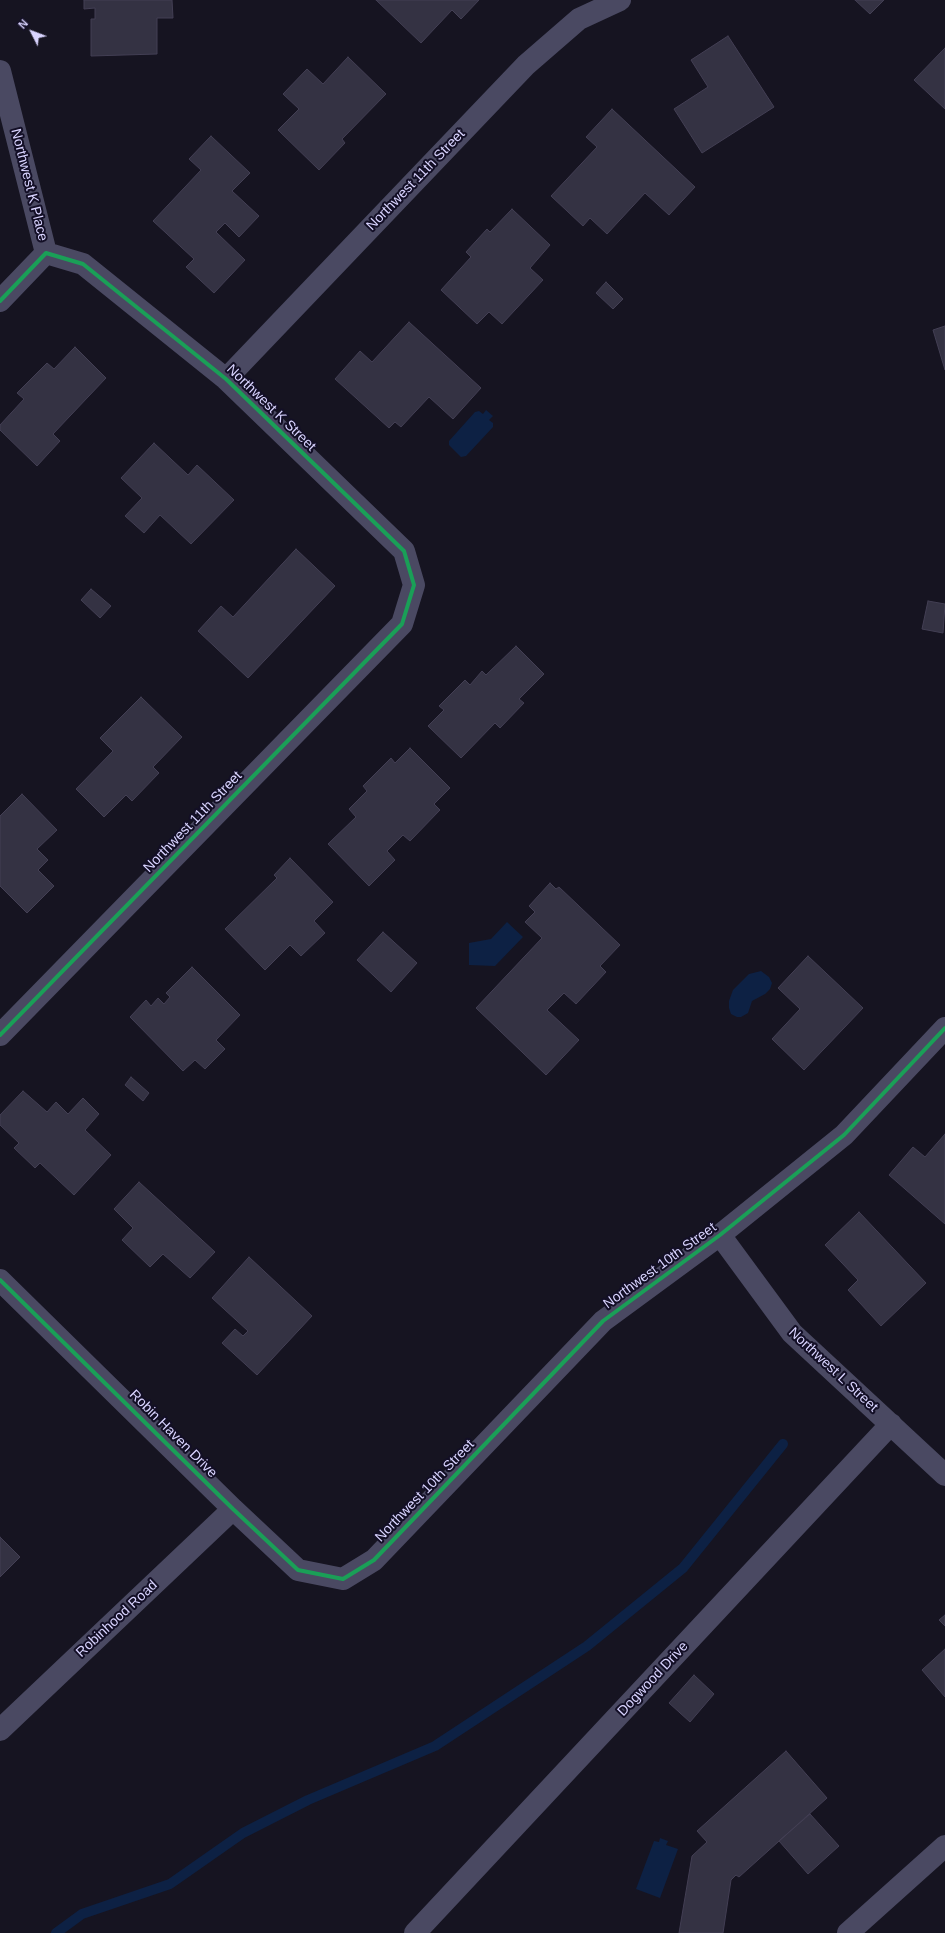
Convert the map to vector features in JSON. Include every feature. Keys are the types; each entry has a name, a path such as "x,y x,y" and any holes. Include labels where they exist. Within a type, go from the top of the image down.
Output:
{"street":[{"name":"Northwest 11th Street","path":"226,379 526,65 579,18 620,0"},
{"name":"Northwest K Place","path":"0,71 46,253"},
{"name":"Northwest K Street","path":"46,253 83,264 226,379 404,551 414,585 402,624"},
{"path":"0,301 46,253"},
{"name":"Northwest 11th Street","path":"0,1035 402,624"},
{"name":"Northwest 10th Street","path":"343,1579 374,1560 603,1321 720,1235 844,1135 945,1028"},
{"name":"Northwest L Street","path":"720,1235 792,1333 945,1475"},
{"name":"Robin Haven Drive","path":"0,1280 233,1509 298,1570 343,1579"},
{"name":"Dogwood Drive","path":"415,1933 891,1424"},
{"name":"Robinhood Road","path":"0,1730 233,1509"},
{"path":"848,1933 945,1846"}],"water":[{"path":"486,410 493,416 489,420 493,423 493,427 466,456 461,457 449,445 449,441 475,412 479,411 483,414"},
{"path":"507,922 523,937 495,966 469,965 469,943 491,939"},
{"path":"761,971 769,977 772,983 770,989 765,994 752,1001 748,1013 741,1017 731,1014 729,1001 733,990 749,974"},
{"path":"660,1838 668,1841 666,1845 678,1849 660,1898 636,1889 654,1841 659,1842"}],"building":[{"path":"84,0 172,0 173,18 157,18 157,54 91,56 91,19 95,19 95,8 84,9"},
{"path":"376,0 479,0 461,19 452,10 421,43"},
{"path":"855,0 884,0 870,14"},
{"path":"728,36 774,107 702,153 674,109 708,87 691,60"},
{"path":"945,48 945,109 914,80"},
{"path":"348,57 386,94 342,139 345,143 319,170 278,130 299,109 283,94 307,69 323,84"},
{"path":"612,109 695,187 669,215 645,193 607,234 590,218 583,226 551,196 597,147 586,137"},
{"path":"211,136 250,173 232,191 259,216 239,237 225,223 216,232 245,260 214,293 186,267 194,259 153,221 201,170 189,159"},
{"path":"512,209 550,245 530,268 543,280 502,324 489,312 477,324 441,290 471,257 466,252 487,229 490,232"},
{"path":"606,282 623,299 613,309 596,293"},
{"path":"409,322 481,388 453,419 429,397 401,427 395,422 389,428 335,379 360,351 372,362"},
{"path":"945,326 945,370 933,330"},
{"path":"75,347 106,378 53,434 60,441 37,466 0,430 0,425 24,399 17,393 47,363 54,369"},
{"path":"154,443 188,475 197,465 234,500 191,544 160,515 144,533 125,516 142,498 121,478"},
{"path":"296,549 335,586 248,678 198,631 221,606 233,617"},
{"path":"91,589 111,606 100,618 81,600"},
{"path":"928,601 945,604 943,633 922,629"},
{"path":"516,646 544,674 519,699 524,703 500,728 495,723 461,758 428,726 444,710 439,706 465,680 470,685 482,671 486,675"},
{"path":"141,697 182,737 153,767 159,773 132,801 126,795 104,817 76,789 113,751 100,738"},
{"path":"410,748 450,788 434,804 440,810 410,841 403,835 387,851 395,860 369,886 328,844 356,817 349,809 367,791 363,786 391,758 395,763"},
{"path":"22,794 57,830 37,849 48,860 38,870 54,886 27,913 0,886 0,816"},
{"path":"290,858 333,902 314,921 325,933 301,956 290,945 265,970 225,929 277,878 274,875"},
{"path":"550,883 556,889 559,887 620,945 600,966 606,972 576,1004 564,993 547,1010 579,1040 546,1075 476,1008 542,938 525,922 535,912 529,906"},
{"path":"383,932 417,963 391,992 357,960"},
{"path":"808,956 863,1008 804,1070 772,1039 800,1009 778,988"},
{"path":"192,967 240,1015 216,1040 225,1049 205,1069 195,1060 183,1071 130,1017 146,1000 151,1006 158,998 164,1004 170,997 166,993"},
{"path":"131,1077 149,1093 143,1101 125,1085"},
{"path":"23,1091 47,1112 56,1102 68,1114 83,1098 99,1114 85,1130 111,1155 74,1195 40,1163 35,1168 14,1148 19,1143 0,1125 0,1115"},
{"path":"945,1134 945,1224 889,1175 913,1147 925,1157"},
{"path":"139,1182 215,1252 190,1278 163,1254 150,1267 122,1240 133,1228 114,1209"},
{"path":"859,1212 926,1283 881,1326 848,1290 858,1280 825,1245"},
{"path":"249,1257 312,1316 257,1375 222,1343 235,1329 243,1336 248,1331 212,1298"},
{"path":"0,1537 20,1557 0,1577"},
{"path":"945,1615 945,1626 939,1620"},
{"path":"945,1649 945,1697 922,1670"},
{"path":"694,1675 714,1694 690,1722 669,1703"},
{"path":"786,1751 827,1798 739,1877 736,1875 731,1880 723,1933 679,1933 692,1856 707,1842 697,1831"},
{"path":"810,1814 839,1846 808,1874 779,1841"}],"waterway":[{"path":"56,1933 82,1914 170,1884 243,1833 308,1800 435,1746 587,1646 683,1568 783,1444"}],"cycle path":[{"path":"0,301 46,253 83,264 226,379 404,551 414,585 402,624 0,1035"},
{"path":"0,1280 233,1509 298,1570 343,1579 374,1560 603,1321 720,1235 844,1135 945,1028"}]}
